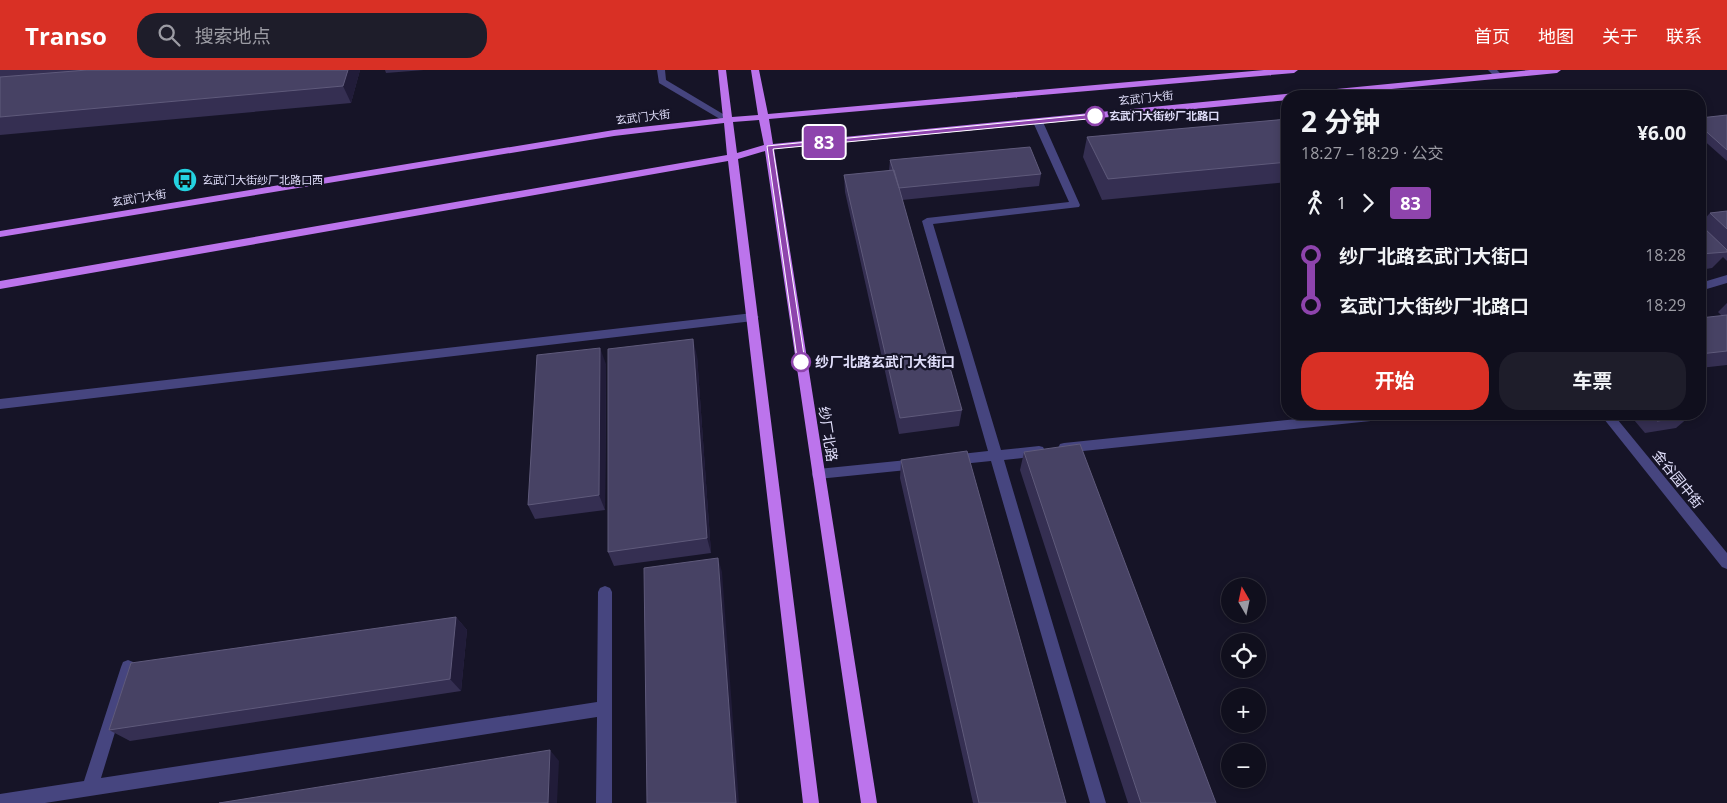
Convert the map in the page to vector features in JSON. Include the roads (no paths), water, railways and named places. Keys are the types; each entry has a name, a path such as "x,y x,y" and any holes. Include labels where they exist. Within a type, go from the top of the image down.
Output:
{"main road":[{"path":"722,70 734,156 811,803"},
{"name":"纱厂北路","path":"755,70 769,147 869,803"},
{"name":"玄武门大街","path":"0,234 614,133 728,120 1294,70"},
{"path":"1373,90 1496,73 1557,70"},
{"name":"玄武门大街","path":"0,285 734,156 769,147 1281,98"}],"street":[{"path":"661,70 662,81 728,120"},
{"path":"1038,122 1075,205 927,221 1098,803"},
{"path":"1706,284 1727,279"},
{"path":"0,404 753,317"},
{"path":"818,474 1334,420"},
{"name":"金谷园中街","path":"1611,420 1727,563"},
{"path":"604,803 605,592"},
{"path":"90,788 128,667"},
{"path":"0,802 604,708"}],"place":[{"name":"玄武门大街纱厂北路口","path":"1095,116"},
{"name":"玄武门大街纱厂北路口西","path":"185,180"},
{"name":"纱厂北路玄武门大街口","path":"801,362"}]}
